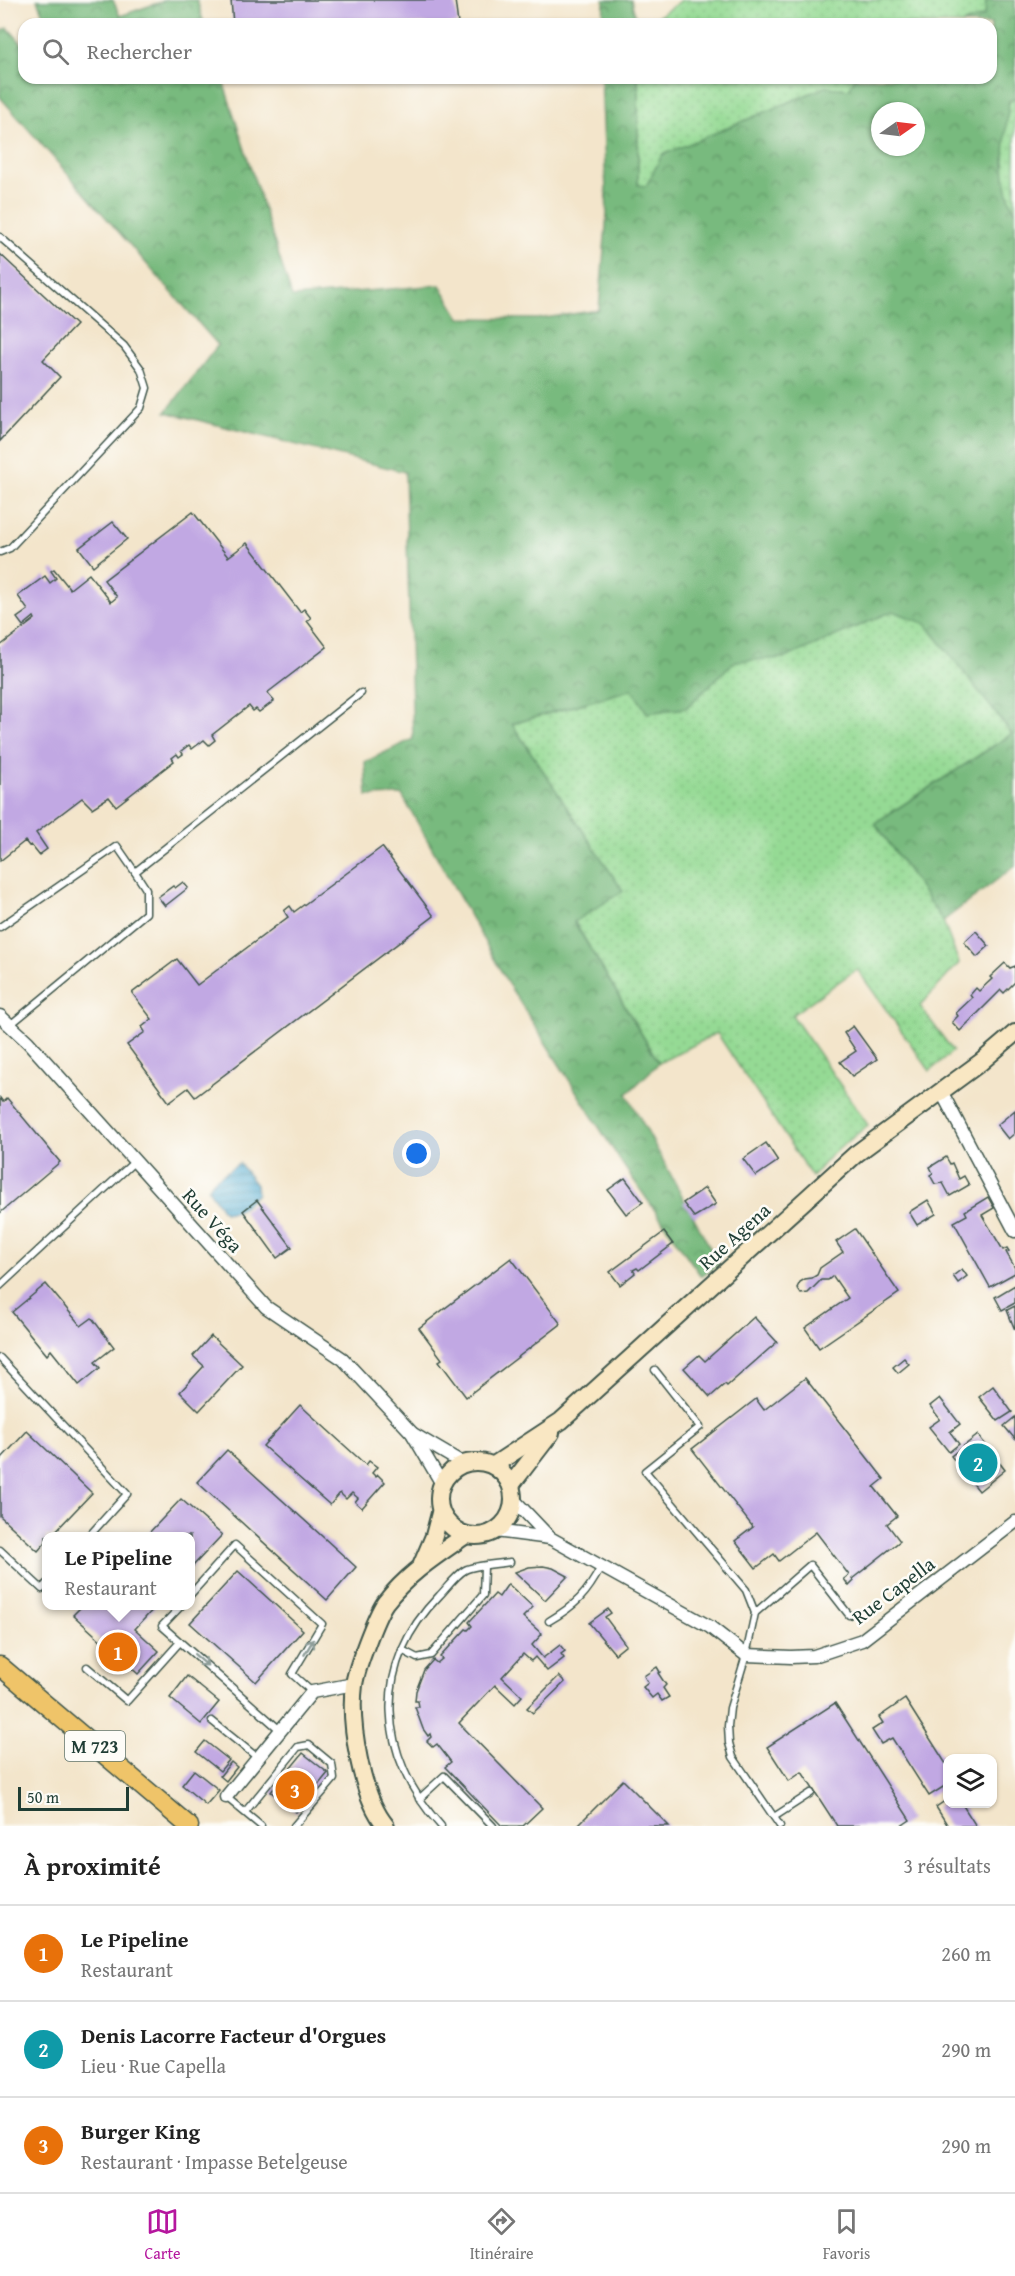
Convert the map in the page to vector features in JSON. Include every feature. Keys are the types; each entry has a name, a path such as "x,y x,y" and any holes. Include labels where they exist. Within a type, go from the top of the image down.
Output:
{"main road":[{"name":"Rue Agena","path":"494,1465 561,1421 856,1154 981,1062 1015,1034"},
{"name":"Rue Agena","path":"512,1492 561,1421"},
{"path":"421,1565 434,1536 440,1513 439,1494 448,1474 464,1464 482,1462 494,1465 504,1474 512,1492 510,1511 505,1522 495,1531 475,1536 466,1535 450,1527 440,1513"},
{"path":"386,1826 362,1776 354,1732 354,1684 384,1604 421,1565 466,1535"},
{"name":"M 723","path":"0,1666 189,1826"}],"street":[{"name":"Rue Véga","path":"0,1016 28,1042 266,1307 343,1359 412,1433 442,1484"},
{"path":"941,1091 1015,1231"},
{"name":"Rue Véga","path":"412,1433 464,1464"},
{"path":"512,1492 550,1538 710,1627 746,1655"},
{"name":"Rue Capella","path":"746,1655 814,1656 862,1640 1015,1522"},
{"path":"495,1531 550,1538"},
{"path":"226,1797 312,1692 354,1684"}],"lane":[{"path":"0,237 124,346 141,369 147,388 141,408 10,548 0,552"},
{"path":"135,872 362,693"},
{"path":"0,927 117,846 146,889 146,913 10,1025"},
{"path":"0,1286 135,1161"},
{"path":"0,1358 127,1494 93,1532"},
{"path":"655,1370 699,1427 645,1471 746,1590 754,1613 746,1655 730,1708 729,1743 734,1756 780,1826"},
{"path":"195,1590 236,1545 322,1624 292,1674 312,1692"},
{"path":"0,1550 42,1589"},
{"path":"441,1826 411,1787 398,1758 392,1730 392,1684 402,1650 410,1633 428,1607 466,1569 510,1562"},
{"path":"754,1613 810,1565 849,1615"},
{"path":"402,1650 417,1658 431,1654 483,1595 484,1566"},
{"path":"549,1621 572,1608 588,1591 601,1567"},
{"path":"176,1610 162,1626 281,1730"},
{"path":"87,1667 127,1701 180,1642"},
{"path":"212,1721 258,1758"},
{"path":"245,1812 298,1748 309,1745 332,1764 334,1779 294,1826"},
{"path":"419,1799 444,1776 493,1826"},
{"path":"774,1817 811,1793"},
{"path":"226,1797 261,1826"}],"green space":[{"path":"37,0 113,0 120,16 166,0 197,0 202,18 44,18"},
{"path":"604,0 631,0 636,18 603,18"},
{"path":"682,0 1015,0 1015,441 1012,734 875,823 943,921 959,963 920,1006 953,1051 930,1071 857,969 792,1015 868,1125 830,1156 812,1177 717,1033 659,1063 574,921 622,891 512,724 678,676 638,329 638,84 997,84 997,18 656,18"},
{"path":"986,0 1015,0 1015,98 1009,102 1004,158 1006,186 1015,211 1015,866 943,921 875,823 1012,734 926,624 893,611 785,658 735,661 686,708 647,713 632,689 512,724 623,891 574,922 659,1063 627,1094 719,1264 701,1276 623,1165 509,985 402,795 367,796 365,762 413,739 405,472 166,412 218,345 0,97 0,31 8,28 18,39 18,84 224,84 292,297 440,285 460,318 538,319 599,310 607,213 601,84 638,84 638,185 646,186 662,155 825,87 849,89 852,84 997,84 997,18 977,18 985,15"}],"water":[{"path":"239,1163 256,1185 257,1194 238,1210 224,1212 208,1189 213,1181"}],"building":[{"path":"231,0 455,0 457,18 232,18"},
{"path":"0,254 76,325 43,360 60,377 0,441"},
{"path":"193,512 228,557 247,543 300,612 304,609 311,618 307,621 327,647 267,693 274,701 259,712 256,709 253,711 249,706 212,735 215,740 209,745 204,740 192,749 189,745 181,751 183,754 179,757 177,754 172,758 174,761 116,806 109,797 92,808 82,798 36,833 47,849 39,855 25,841 0,861 0,646 35,619 34,617 23,626 17,618 28,610 18,596 45,576 50,583 56,578 51,571 54,569 70,589 89,574 111,602 117,597 104,580"},
{"path":"113,522 127,539 93,566 79,548"},
{"path":"382,847 434,916 195,1097 188,1088 169,1102 127,1045 145,1032 142,1027 152,1019 132,993 177,959 197,985 288,917 284,911 290,906 294,912"},
{"path":"183,882 188,888 165,906 158,897"},
{"path":"976,931 989,946 977,957 964,942"},
{"path":"1005,963 1010,968 1015,966 1015,982 1004,993 1001,990 960,1031 952,1022 958,1016 956,1013 972,998 970,995 976,988 979,991"},
{"path":"853,1026 877,1059 852,1076 840,1062 856,1051 844,1033"},
{"path":"0,1098 3,1102 7,1098 60,1162 0,1213"},
{"path":"1015,1110 1015,1133 1008,1139 997,1125"},
{"path":"766,1143 778,1161 756,1176 743,1159"},
{"path":"946,1157 950,1164 952,1163 959,1179 964,1176 969,1185 950,1196 943,1183 935,1184 930,1175 933,1173 930,1167"},
{"path":"625,1178 643,1202 626,1214 608,1190"},
{"path":"705,1188 716,1204 694,1217 683,1203"},
{"path":"988,1197 994,1208 982,1215 1003,1250 1007,1248 1009,1251 1006,1252 1015,1268 1015,1273 990,1287 954,1222 967,1215 965,1211"},
{"path":"257,1200 292,1247 277,1258 243,1211"},
{"path":"928,1200 936,1214 917,1225 909,1212"},
{"path":"855,1229 899,1293 819,1348 805,1328 848,1298 833,1276 828,1280 821,1280 808,1293 801,1294 797,1288 800,1282 817,1275 820,1268 843,1252 836,1242"},
{"path":"664,1232 673,1244 639,1270 637,1268 633,1270 635,1273 620,1285 610,1272"},
{"path":"511,1258 561,1324 466,1397 439,1361 442,1359 419,1328"},
{"path":"962,1269 967,1276 958,1283 953,1276"},
{"path":"46,1284 81,1326 92,1318 114,1347 95,1362 100,1368 79,1385 51,1350 47,1355 12,1312"},
{"path":"1015,1285 1015,1303 1002,1310 995,1297"},
{"path":"1015,1306 1015,1330 1007,1310"},
{"path":"754,1317 777,1342 727,1386 725,1384 710,1397 684,1368 699,1355 705,1361"},
{"path":"211,1336 242,1365 199,1411 180,1392 204,1366 193,1356"},
{"path":"904,1358 909,1364 898,1373 893,1367"},
{"path":"805,1378 884,1479 874,1487 897,1516 887,1524 900,1541 852,1579 854,1581 849,1586 844,1579 849,1575 816,1532 779,1561 774,1554 756,1568 735,1541 753,1527 692,1449 756,1399 764,1410"},
{"path":"993,1386 1012,1412 998,1421 979,1397"},
{"path":"940,1398 960,1424 950,1432 959,1444 949,1452 929,1427 940,1419 930,1406"},
{"path":"300,1405 366,1465 369,1461 377,1467 372,1473 385,1482 362,1508 355,1502 358,1498 352,1493 346,1499 340,1493 330,1505 263,1446"},
{"path":"1015,1417 1015,1439 1004,1426"},
{"path":"27,1431 92,1493 55,1532 42,1532 42,1546 38,1551 0,1516 0,1460"},
{"path":"978,1435 1005,1470 979,1491 951,1456"},
{"path":"227,1450 356,1567 327,1600 197,1482"},
{"path":"181,1499 222,1535 195,1564 195,1532 150,1532"},
{"path":"529,1567 553,1568 568,1576 545,1600 515,1572"},
{"path":"238,1571 303,1630 256,1682 190,1623"},
{"path":"508,1584 533,1607 523,1617 542,1634 532,1645 543,1658 560,1645 565,1651 561,1654 564,1658 547,1671 535,1657 531,1661 523,1654 502,1677 522,1696 515,1704 495,1685 459,1723 542,1808 523,1826 502,1826 445,1767 451,1762 437,1744 433,1747 427,1741 431,1737 430,1734 428,1736 423,1729 415,1707 419,1707 418,1701 415,1701 416,1691 424,1670 433,1660 437,1663 442,1659 440,1657 466,1629 472,1626 469,1622 495,1594 499,1597"},
{"path":"608,1609 611,1613 605,1617 626,1645 615,1654 589,1623"},
{"path":"78,1610 152,1610 135,1629 159,1651 138,1674 73,1615"},
{"path":"657,1667 666,1685 663,1688 669,1697 662,1701 657,1694 652,1698 643,1687 648,1683 644,1676"},
{"path":"187,1676 219,1702 201,1724 170,1698"},
{"path":"559,1676 565,1682 533,1713 527,1708"},
{"path":"905,1699 943,1759 943,1787 929,1796 892,1738 881,1744 872,1730 883,1723 879,1717"},
{"path":"835,1703 910,1820 901,1826 837,1826 802,1772 789,1781 767,1747"},
{"path":"205,1741 229,1760 220,1771 196,1752"},
{"path":"303,1753 328,1773 296,1812 271,1792"},
{"path":"231,1762 237,1767 226,1781 220,1776"},
{"path":"194,1770 219,1790 206,1805 182,1785"},
{"path":"623,1780 669,1826 577,1826"},
{"path":"943,1802 943,1808 965,1808 976,1826 948,1826 936,1807"}],"place":[{"name":"Denis Lacorre Facteur d'Orgues","path":"978,1463"},
{"name":"Le Pipeline","path":"118,1652"},
{"name":"Burger King","path":"295,1790"}]}
